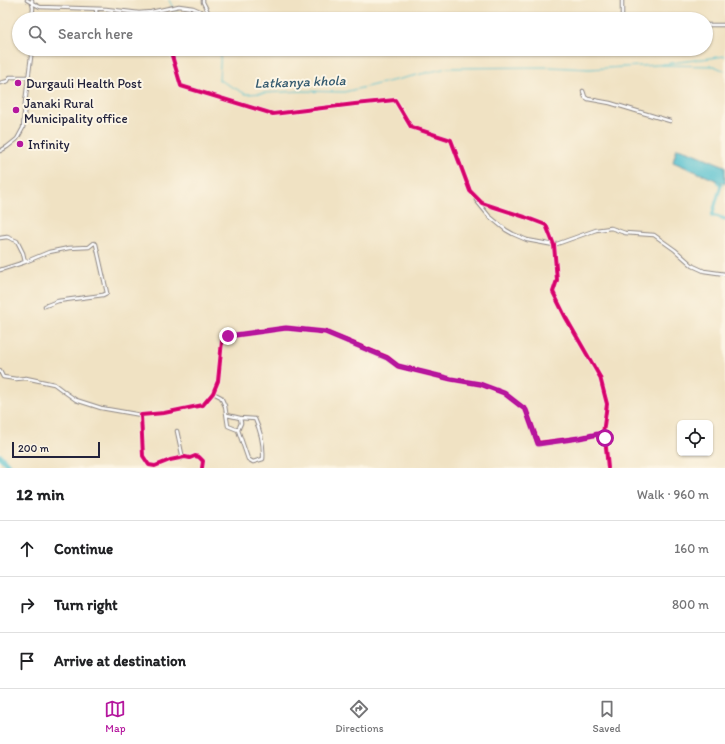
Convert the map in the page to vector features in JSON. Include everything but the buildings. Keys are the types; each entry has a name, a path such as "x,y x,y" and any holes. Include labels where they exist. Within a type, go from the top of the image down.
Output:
{"street":[{"path":"27,0 40,7 128,12"},
{"path":"203,0 208,12"},
{"path":"622,0 622,12"},
{"path":"32,2 33,12"},
{"path":"151,12 180,6 193,8 203,12"},
{"path":"713,25 725,25"},
{"path":"0,151 7,148 17,139 23,128 31,56"},
{"path":"172,56 181,86 274,114 395,100 411,127 451,140 470,191 489,216 506,230 527,240 554,245 596,230 611,228 625,233 654,235 675,250 693,266 710,272 725,274"},
{"path":"0,83 8,81 10,77 28,77"},
{"path":"583,92 585,97 588,99 610,103 670,121"},
{"path":"470,191 482,203 546,225 554,245 556,280 553,292 566,318 600,377 607,404 603,433 605,438 608,468"},
{"path":"0,238 7,238 17,241 23,253 25,262"},
{"path":"0,270 49,252 69,248 89,247 94,243 96,244 107,293 103,295 58,301 45,306"},
{"path":"0,371 3,377 16,379 26,378 54,384 76,400 96,407 141,415 164,413 203,405 213,393 218,381 222,341 228,336 286,328 325,332 387,358 398,366 451,379 480,384 504,393 526,410 538,444 603,433"},
{"path":"213,393 221,397 225,406 228,426 238,430"},
{"path":"141,415 143,456 146,462 155,468"},
{"path":"227,415 255,419 259,426 264,449 263,459 253,462 248,459 238,430 241,423 240,418"},
{"path":"177,431 182,454 181,459"},
{"path":"150,466 155,466 170,460 195,456 199,457 203,461 202,468"}],"water":[{"path":"677,148 725,166 725,184 673,162"}],"waterway":[{"name":"Latkanya khola","path":"169,0 177,12"},
{"name":"Latkanya khola","path":"221,56 219,80 246,94 302,91 344,92 447,68 550,67 589,69 657,65 725,56"},
{"path":"661,65 714,66 725,71"},
{"path":"718,182 721,185 712,216 725,219"},
{"path":"0,456 9,466 13,468"}],"cycle path":[{"path":"172,56 181,86 273,114 395,100 411,127 451,140 470,191 482,203 546,225 554,245 557,280 553,292 566,318 600,377 607,404 603,433 605,438 608,468"},
{"path":"202,468 203,461 199,457 195,456 170,460 155,466 149,465 143,456 141,415 164,413 203,405 213,393 218,381 222,341 225,338 228,336 286,328 325,332 387,357 398,366 451,379 480,384 504,393 526,410 538,443 579,438 603,433"}],"place":[{"name":"Durgauli Health Post","path":"18,83"},
{"name":"Janaki Rural Municipality office","path":"16,110"},
{"name":"Infinity","path":"20,144"}],"route":[{"path":"228,336 286,328 325,332 387,358 398,366 451,379 480,384 504,393 526,410 538,444 603,433 605,438"}]}
